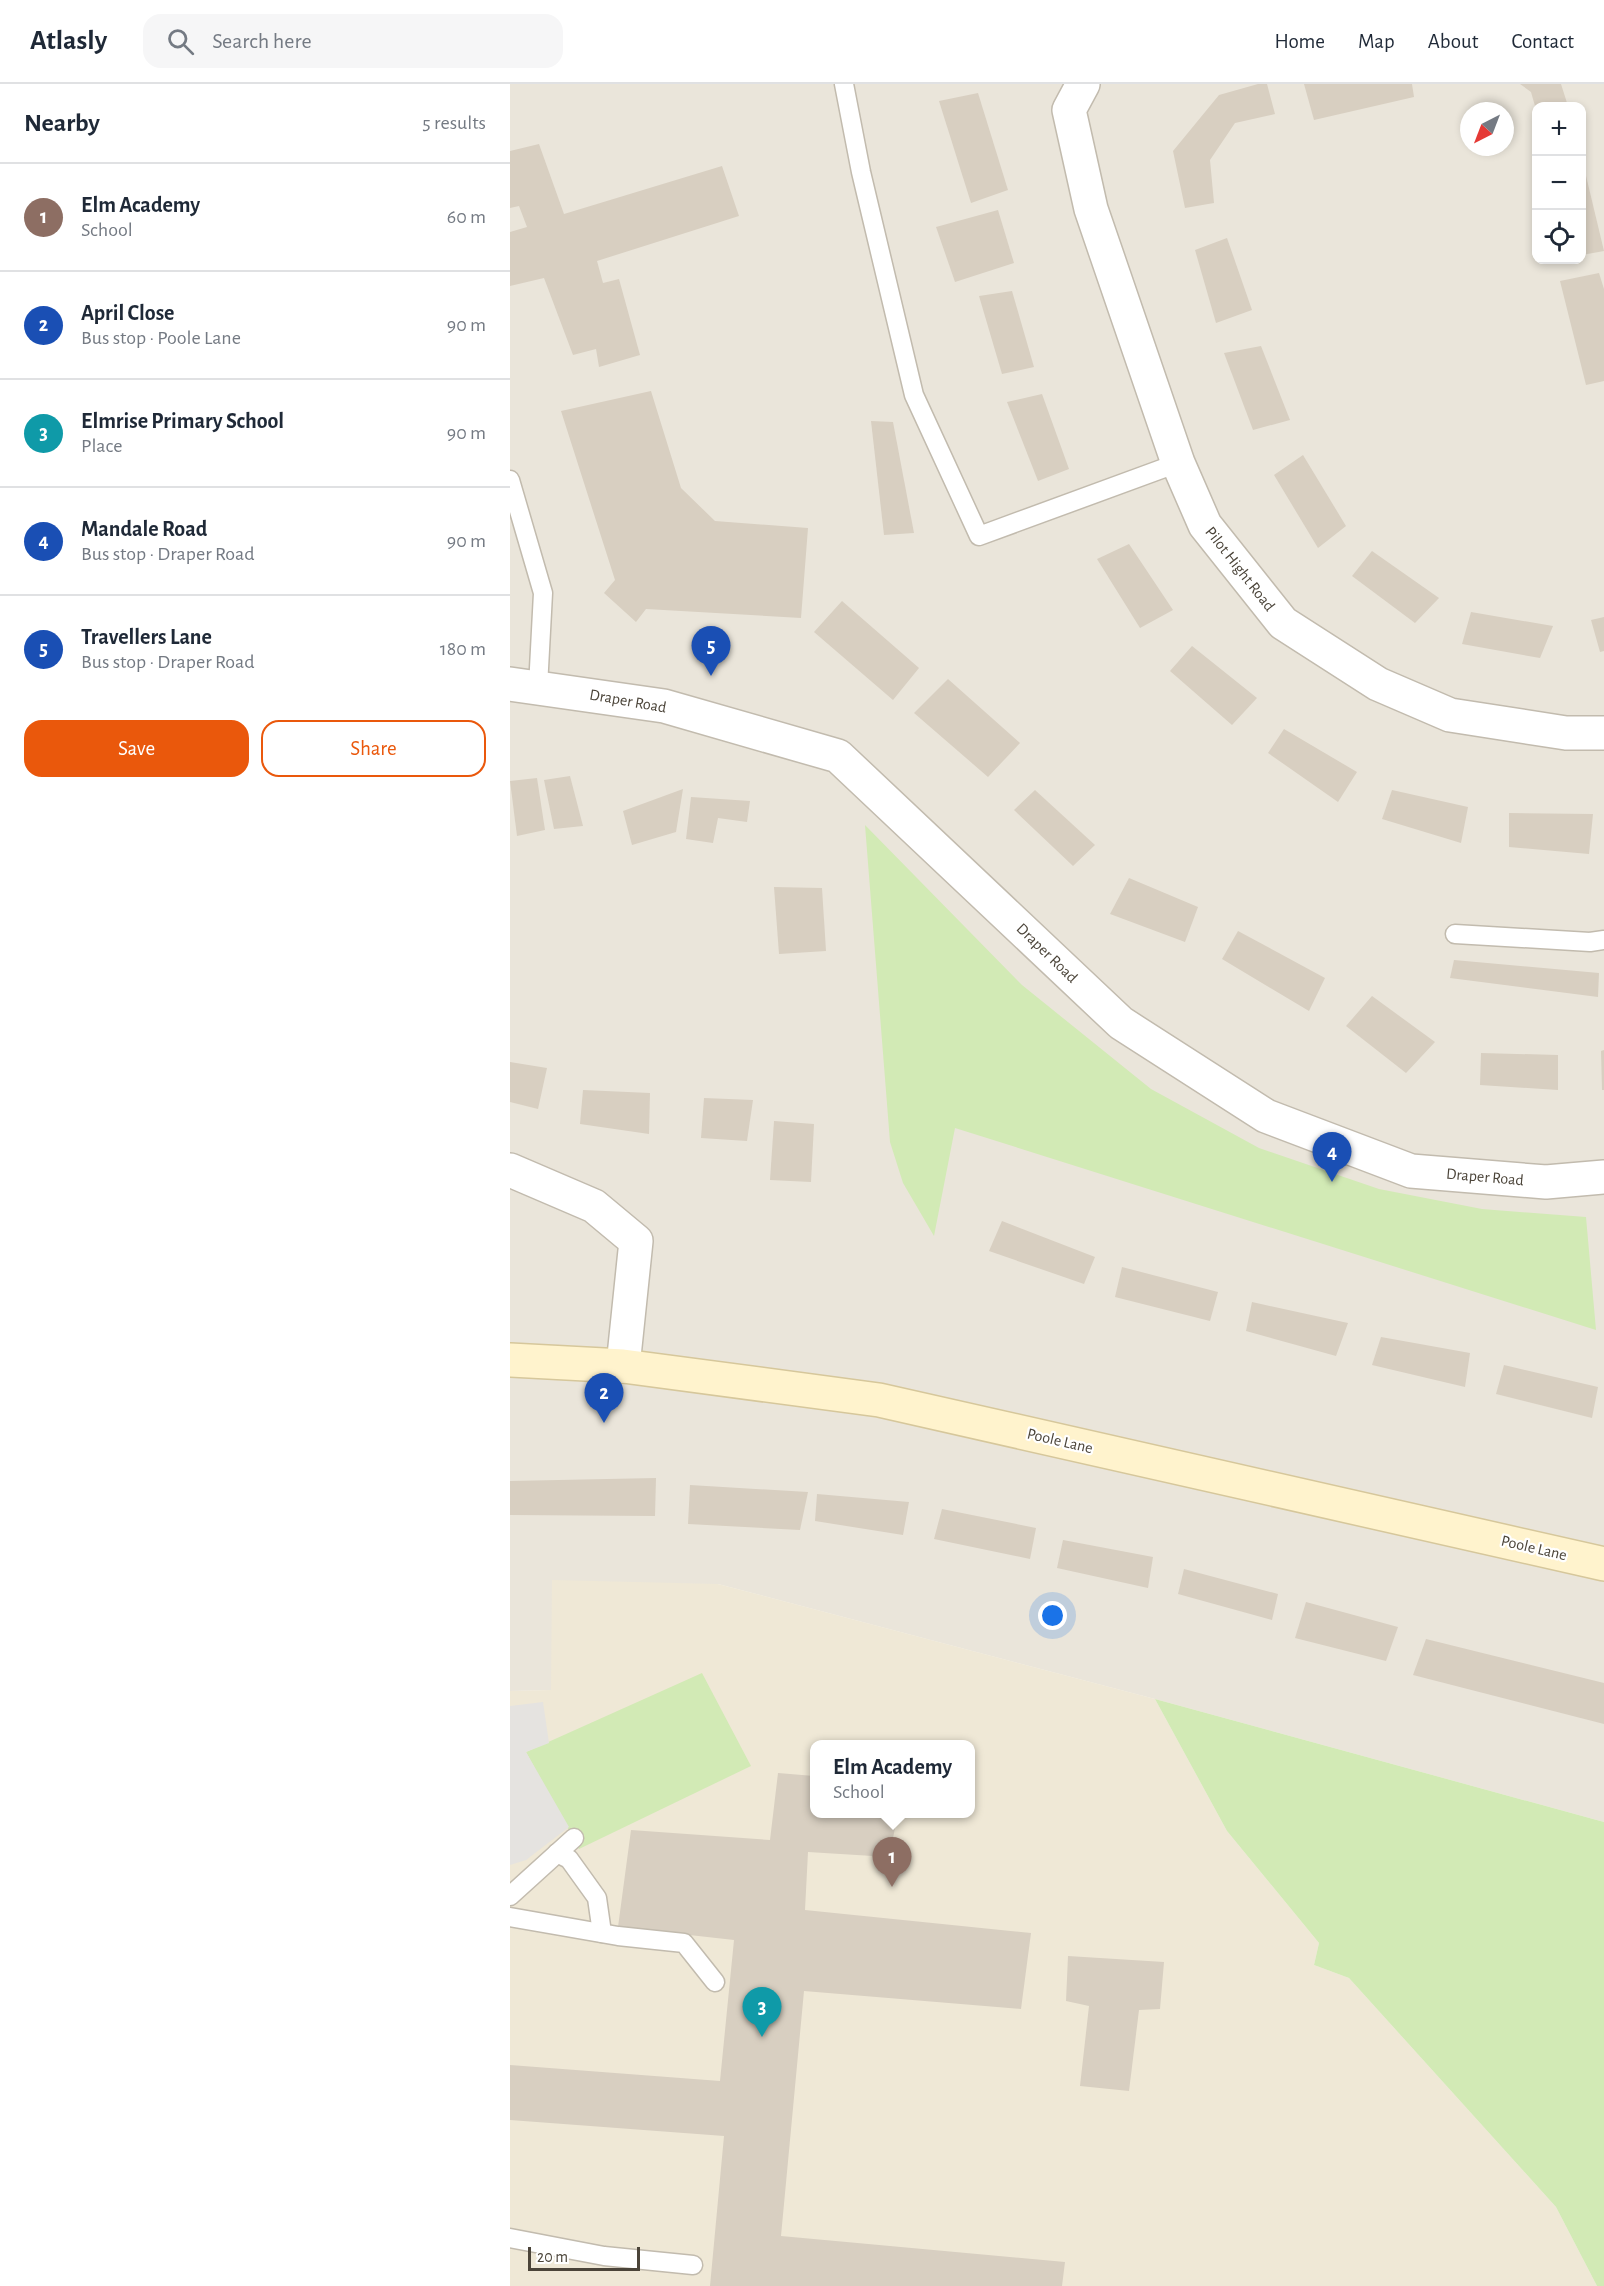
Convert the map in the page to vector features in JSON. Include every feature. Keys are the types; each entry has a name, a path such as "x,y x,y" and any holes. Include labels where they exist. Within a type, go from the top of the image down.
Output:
{"street":[{"name":"Pilot Hight Road","path":"1083,84 1069,110 1092,209 1178,463 1205,525 1283,623 1378,684 1450,715 1566,733 1604,733"},
{"name":"Draper Road","path":"524,686 664,706 838,756 1121,1023 1266,1116 1411,1171 1546,1182 1604,1177"},
{"path":"510,1170 594,1206 636,1241 623,1366"},
{"name":"Poole Lane","path":"510,1360 623,1366 879,1400 1604,1564"}],"lane":[{"path":"844,84 861,172 914,395 979,536 1178,463"},
{"path":"510,480 543,593 524,686"},
{"path":"1455,934 1590,942 1604,940"},
{"path":"510,1896 574,1838"},
{"path":"556,1853 569,1859 597,1898 602,1933"},
{"path":"510,1917 602,1933 684,1943 715,1982"},
{"path":"510,2238 604,2256 693,2265"}],"shaded area":[{"path":"510,84 1604,84 1604,1822 1155,1699 718,1584 551,1690 510,1691"},
{"path":"552,1580 718,1584 1155,1699 1227,1831 1319,1943 1314,1965 1349,1978 1556,2207 1597,2286 510,2286 510,1691 551,1690"},
{"path":"543,1702 549,1743 526,1752 569,1827 526,1860 510,1865 510,1706"}],"green space":[{"path":"865,825 1022,985 1151,1089 1259,1148 1379,1189 1482,1209 1586,1217 1596,1330 955,1128 934,1236 903,1183 890,1142"},
{"path":"702,1673 751,1766 579,1849 526,1752"},
{"path":"1155,1699 1604,1822 1604,2286 1597,2286 1556,2207 1349,1978 1314,1965 1319,1943 1227,1831"}],"building":[{"path":"1258,84 1267,84 1275,114 1235,123 1210,160 1214,203 1185,208 1173,151 1219,95"},
{"path":"1304,84 1412,84 1414,97 1314,120"},
{"path":"1520,84 1561,84 1567,102 1534,102 1531,92"},
{"path":"978,93 1008,190 971,203 939,101"},
{"path":"539,144 564,214 722,166 739,216 597,261 603,283 619,279 640,355 599,367 596,349 573,355 544,278 510,286 510,232 527,227 519,206 510,208 510,151"},
{"path":"1586,176 1604,251 1586,254"},
{"path":"998,210 1014,263 955,282 936,227"},
{"path":"1227,238 1252,310 1216,323 1195,250"},
{"path":"1599,273 1604,289 1604,381 1586,385 1560,281"},
{"path":"1012,291 1034,367 1002,374 979,296"},
{"path":"1261,346 1290,420 1253,430 1224,353"},
{"path":"651,391 681,488 715,521 808,528 801,618 646,609 636,622 604,593 615,580 561,411"},
{"path":"1042,394 1069,469 1038,481 1007,402"},
{"path":"871,421 893,422 914,533 884,535"},
{"path":"1303,455 1346,526 1318,548 1274,475"},
{"path":"1129,544 1173,610 1140,628 1097,559"},
{"path":"1372,551 1439,598 1415,623 1352,576"},
{"path":"842,601 919,668 893,700 814,632"},
{"path":"1471,612 1553,626 1540,658 1462,644"},
{"path":"1604,617 1604,651 1600,652 1591,620"},
{"path":"1192,646 1257,698 1232,725 1170,671"},
{"path":"948,679 1020,743 988,777 914,713"},
{"path":"1284,729 1357,772 1338,802 1268,753"},
{"path":"570,776 583,826 554,829 544,780"},
{"path":"537,778 545,830 517,836 510,781"},
{"path":"683,789 676,832 632,845 623,811"},
{"path":"1035,790 1095,845 1073,866 1014,810"},
{"path":"1392,790 1468,807 1461,843 1382,819"},
{"path":"691,797 750,801 747,822 718,818 713,843 686,839"},
{"path":"1509,813 1593,814 1589,854 1509,847"},
{"path":"1129,878 1198,907 1185,942 1110,914"},
{"path":"774,887 822,888 826,951 779,954"},
{"path":"1238,931 1325,978 1309,1011 1222,959"},
{"path":"1454,960 1599,973 1598,997 1450,978"},
{"path":"1372,996 1435,1042 1406,1073 1346,1026"},
{"path":"1604,1050 1604,1090 1602,1090 1601,1051"},
{"path":"1481,1053 1558,1055 1558,1090 1480,1085"},
{"path":"510,1062 547,1068 538,1109 510,1102"},
{"path":"583,1090 650,1093 649,1134 580,1124"},
{"path":"704,1098 753,1100 747,1141 701,1138"},
{"path":"774,1121 814,1124 811,1182 770,1180"},
{"path":"1002,1221 1095,1257 1084,1284 989,1251"},
{"path":"1122,1267 1218,1292 1210,1321 1115,1297"},
{"path":"1252,1302 1348,1323 1336,1356 1246,1331"},
{"path":"1381,1337 1470,1353 1465,1387 1372,1365"},
{"path":"1504,1365 1598,1387 1592,1418 1496,1394"},
{"path":"656,1478 655,1516 510,1515 510,1481"},
{"path":"690,1485 808,1492 800,1530 688,1524"},
{"path":"817,1494 909,1502 903,1535 815,1521"},
{"path":"942,1509 1036,1528 1030,1559 934,1539"},
{"path":"1063,1540 1153,1557 1148,1588 1057,1568"},
{"path":"1184,1569 1278,1594 1272,1620 1178,1594"},
{"path":"1306,1602 1398,1627 1386,1661 1295,1638"},
{"path":"1426,1639 1604,1683 1604,1724 1413,1675"},
{"path":"778,1773 810,1776 810,1818 897,1818 889,1857 808,1852 805,1910 1031,1933 1021,2009 804,1991 781,2236 1065,2262 1062,2286 710,2286 724,2136 510,2120 510,2065 720,2081 734,1940 618,1927 631,1830 770,1840"},
{"path":"1068,1956 1164,1962 1160,2009 1139,2010 1129,2091 1080,2086 1089,2006 1066,2001"}],"place":[{"name":"Travellers Lane","path":"711,676"},
{"name":"Mandale Road","path":"1332,1182"},
{"name":"April Close","path":"604,1423"},
{"name":"Elm Academy","path":"892,1887"},
{"name":"Elmrise Primary School","path":"762,2037"}]}
